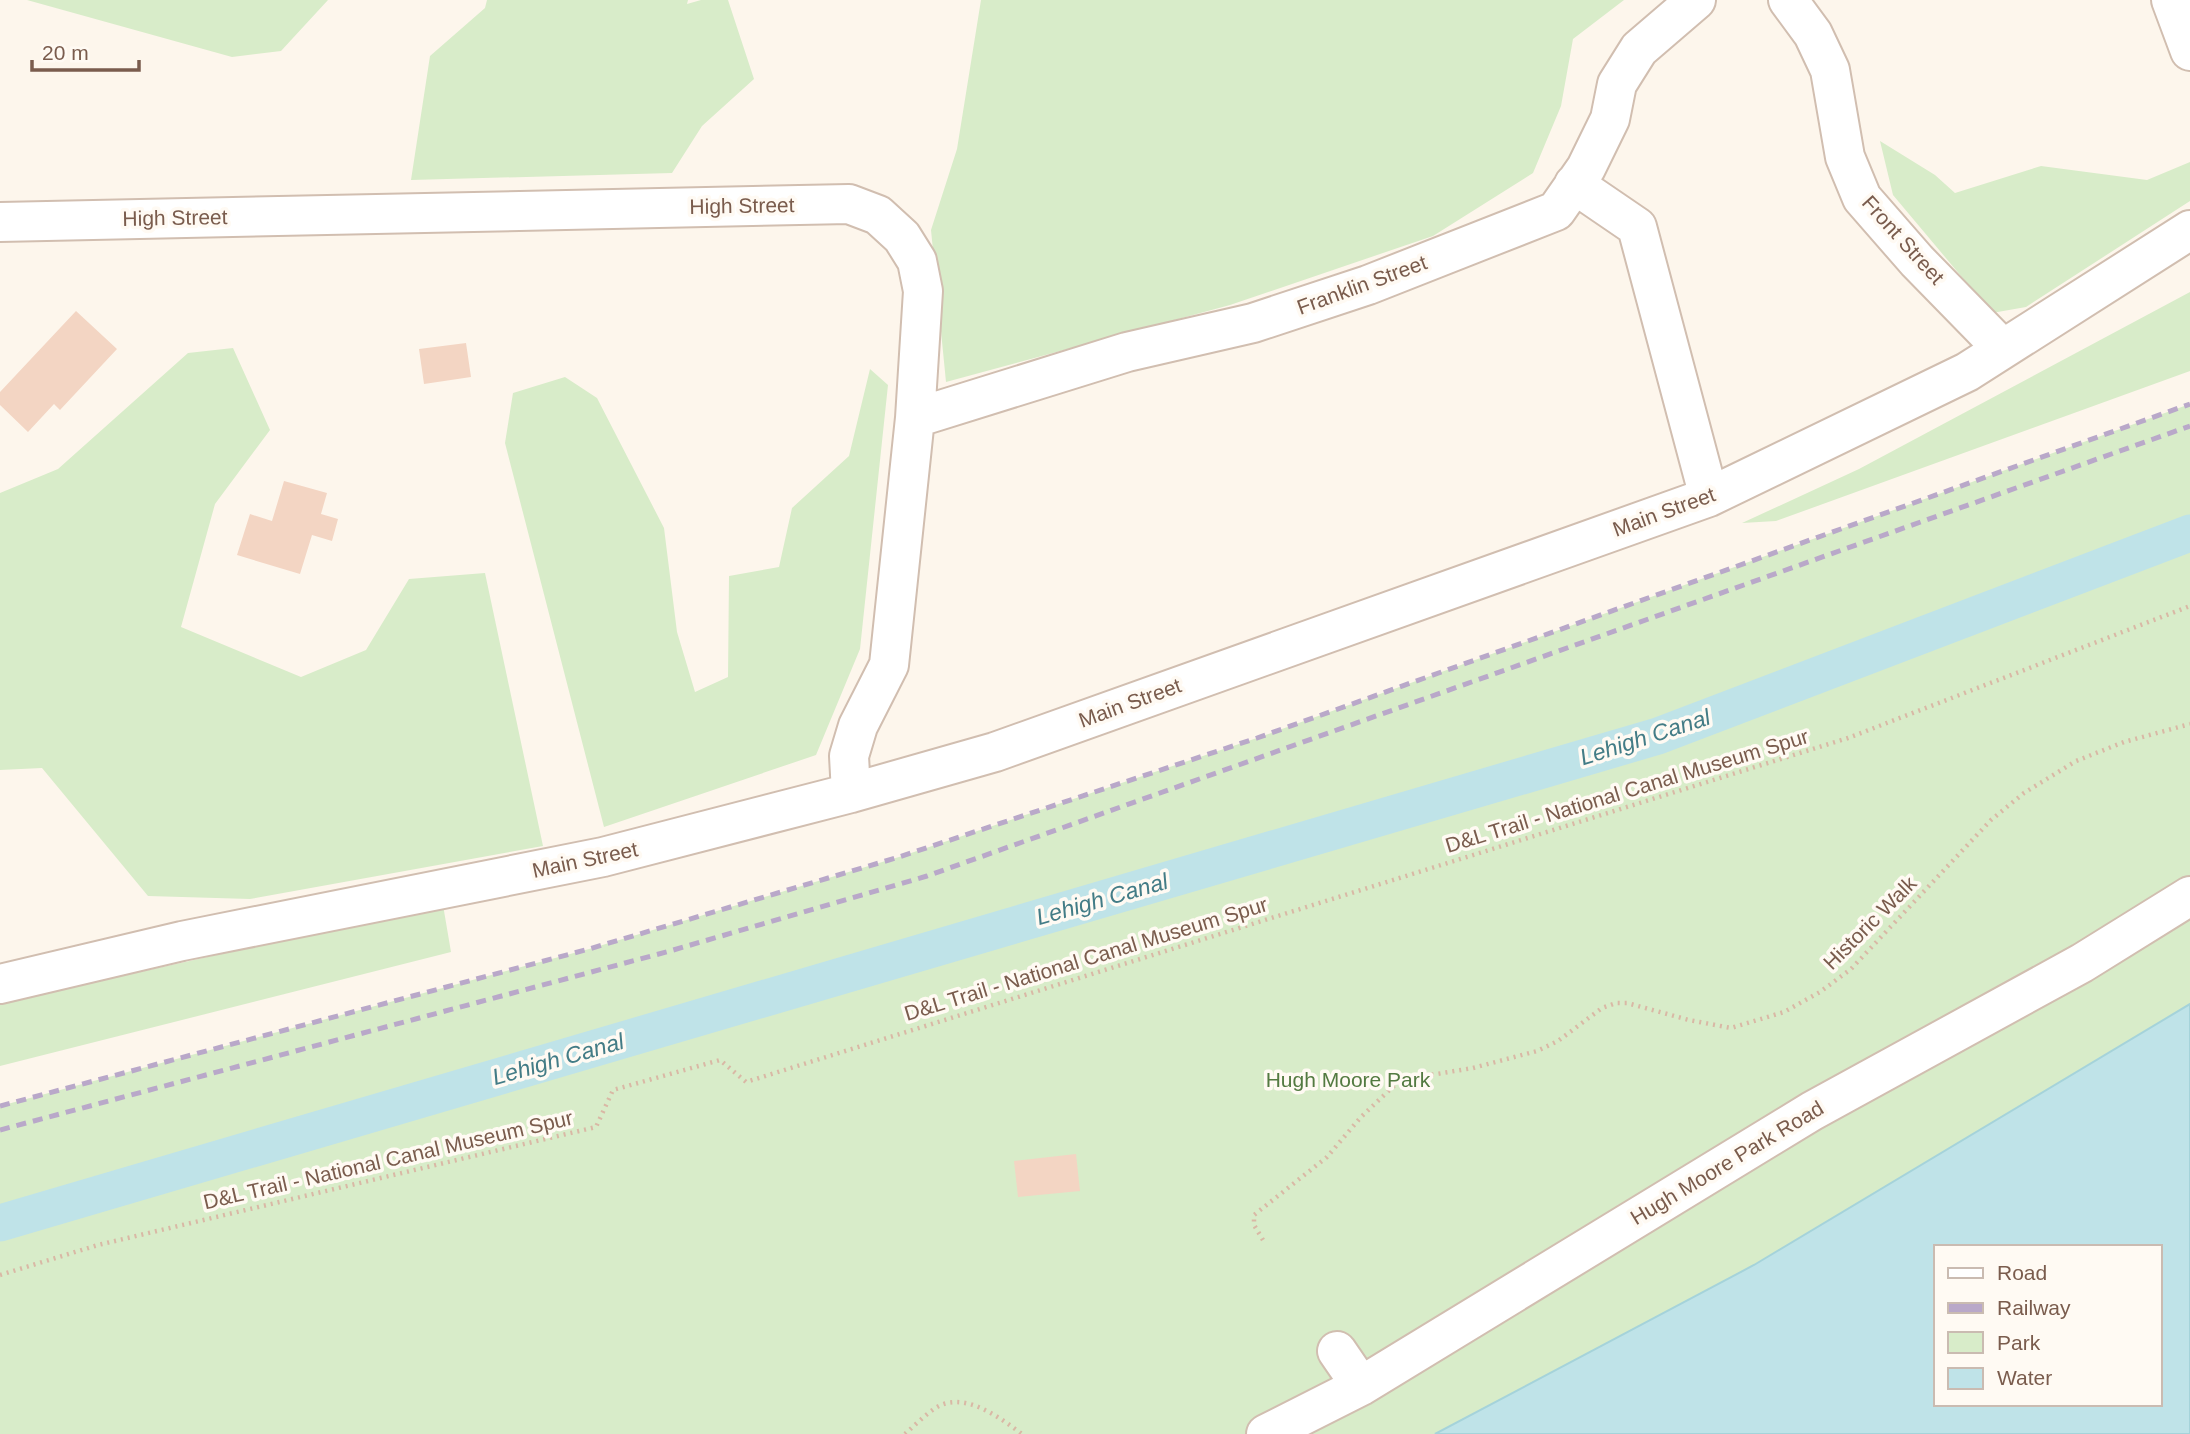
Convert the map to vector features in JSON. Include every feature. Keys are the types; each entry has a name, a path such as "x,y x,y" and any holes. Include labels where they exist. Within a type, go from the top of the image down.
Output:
{"street":[{"name":"Franklin Street","path":"915,418 1127,352 1253,323 1368,285 1556,211 1586,168 1610,119 1617,84 1639,48 1696,0"},
{"name":"Front Street","path":"1788,0 1813,34 1830,71 1845,157 1862,198 1917,261 2003,349"},
{"path":"2171,0 2190,51"},
{"path":"1574,184 1637,227 1709,497"},
{"name":"High Street","path":"0,222 849,204 878,215 902,237 917,261 923,291 915,418 889,665 859,726 849,756 851,793"},
{"name":"Main Street","path":"0,984 182,941 603,858 851,793 995,751 1709,497 1967,372 2190,230"},
{"name":"Hugh Moore Park Road","path":"1266,1434 1361,1386 1812,1111 2082,963 2190,896"},
{"path":"1337,1351 1361,1386"}],"path":[{"name":"D&L Trail - National Canal Museum Spur","path":"0,1275 98,1245 596,1127 613,1090 720,1060 746,1082 1848,738 2190,606"},
{"name":"Historic Walk","path":"1263,1240 1254,1225 1254,1215 1327,1157 1362,1117 1400,1080 1473,1068 1537,1051 1559,1041 1602,1008 1616,1003 1627,1003 1731,1028 1784,1012 1820,992 1851,969 1991,820 2024,793 2076,761 2124,742 2190,724"},
{"path":"905,1434 936,1407 956,1401 977,1406 1022,1434"}],"green space":[{"path":"27,0 328,0 281,51 232,57"},
{"path":"487,0 688,0 687,4 701,0 728,0 754,79 702,126 672,173 411,180 430,56 485,8"},
{"path":"981,0 1624,0 1573,39 1561,106 1533,173 1433,236 1230,305 946,382 931,230 957,149"},
{"path":"1880,141 1935,175 1955,193 2041,166 2147,180 2190,162 2190,201 2026,307 1992,313 1893,195"},
{"path":"2190,292 2190,371 1776,521 1742,523 1859,469"},
{"path":"233,348 270,430 215,504 181,627 301,677 366,650 409,579 485,573 543,846 250,899 148,896 42,768 0,770 0,493 58,469 188,353"},
{"path":"870,369 888,385 860,649 816,755 604,827 505,443 513,393 565,377 597,398 664,528 677,632 695,692 728,677 729,576 779,567 792,508 849,456"},
{"name":"Hugh Moore Park","path":"2190,404 2190,1004 1754,1265 1435,1434 0,1434 0,1106 589,949 899,857 1257,738"},
{"path":"443,905 451,952 0,1066 0,1003"}],"water":[{"path":"2190,1004 2190,1434 1435,1434 1754,1265"}],"building":[{"path":"76,311 117,349 60,410 54,404 28,432 0,405 0,392"},
{"path":"466,343 471,377 424,384 419,349"},
{"path":"284,481 327,493 321,514 338,519 332,541 312,535 300,574 237,555 250,514 272,521"},
{"path":"1076,1154 1080,1191 1018,1197 1014,1161"}],"waterway":[{"name":"Lehigh Canal","path":"0,1223 1658,736 2190,533"}],"railway":[{"path":"0,1106 589,949 899,857 1257,738 2190,404"},
{"path":"0,1130 670,951 927,876 2190,426"}]}
